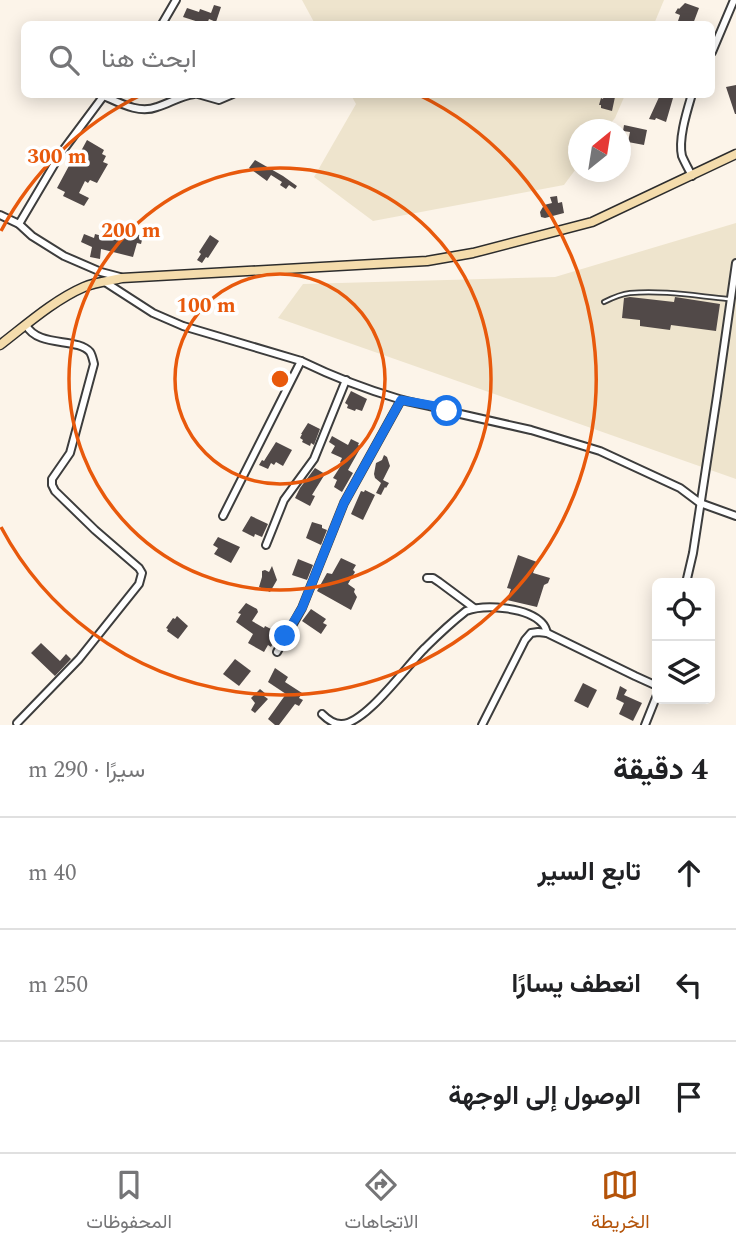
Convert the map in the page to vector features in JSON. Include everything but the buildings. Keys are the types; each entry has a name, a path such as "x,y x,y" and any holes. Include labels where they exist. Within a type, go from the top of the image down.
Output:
{"street":[{"path":"164,21 176,0"},
{"path":"715,45 734,0"},
{"path":"19,224 61,153 103,98"},
{"path":"112,98 135,108 147,109 178,98"},
{"path":"691,98 681,141 682,154 692,176"},
{"path":"0,345 47,309 82,288 105,282 122,278 427,261 473,253 592,222 736,155"},
{"path":"0,215 19,224 32,236 64,256 122,278"},
{"path":"687,578 736,263"},
{"path":"105,282 153,313 183,326 300,361 401,400 531,430 587,447 680,488 700,503 736,516"},
{"path":"17,723 79,659 139,584 142,573 55,491 52,485 52,479 71,453 94,364 92,357 89,351 82,348 39,337 26,325"},
{"path":"223,516 300,361"},
{"path":"266,545 284,500 314,459 346,380"},
{"path":"277,652 302,608 344,503 401,400"},
{"path":"427,578 433,578 474,608"},
{"path":"322,714 329,721 341,724 356,718 387,692 430,643 466,611 474,608 501,607 532,616 542,622 547,633"},
{"path":"482,725 531,633 547,633 652,683"},
{"path":"645,725 653,704"}],"lane":[{"path":"604,302 628,293 732,299"}],"shaded area":[{"path":"302,0 664,0 655,21 313,21"},
{"path":"353,98 624,98 614,119 568,119 568,180 564,185 373,221 314,177 356,104"},
{"path":"736,223 736,479 278,318 303,284 555,277"}],"route":[{"path":"285,636 302,608 344,503 401,400 447,411"}]}
